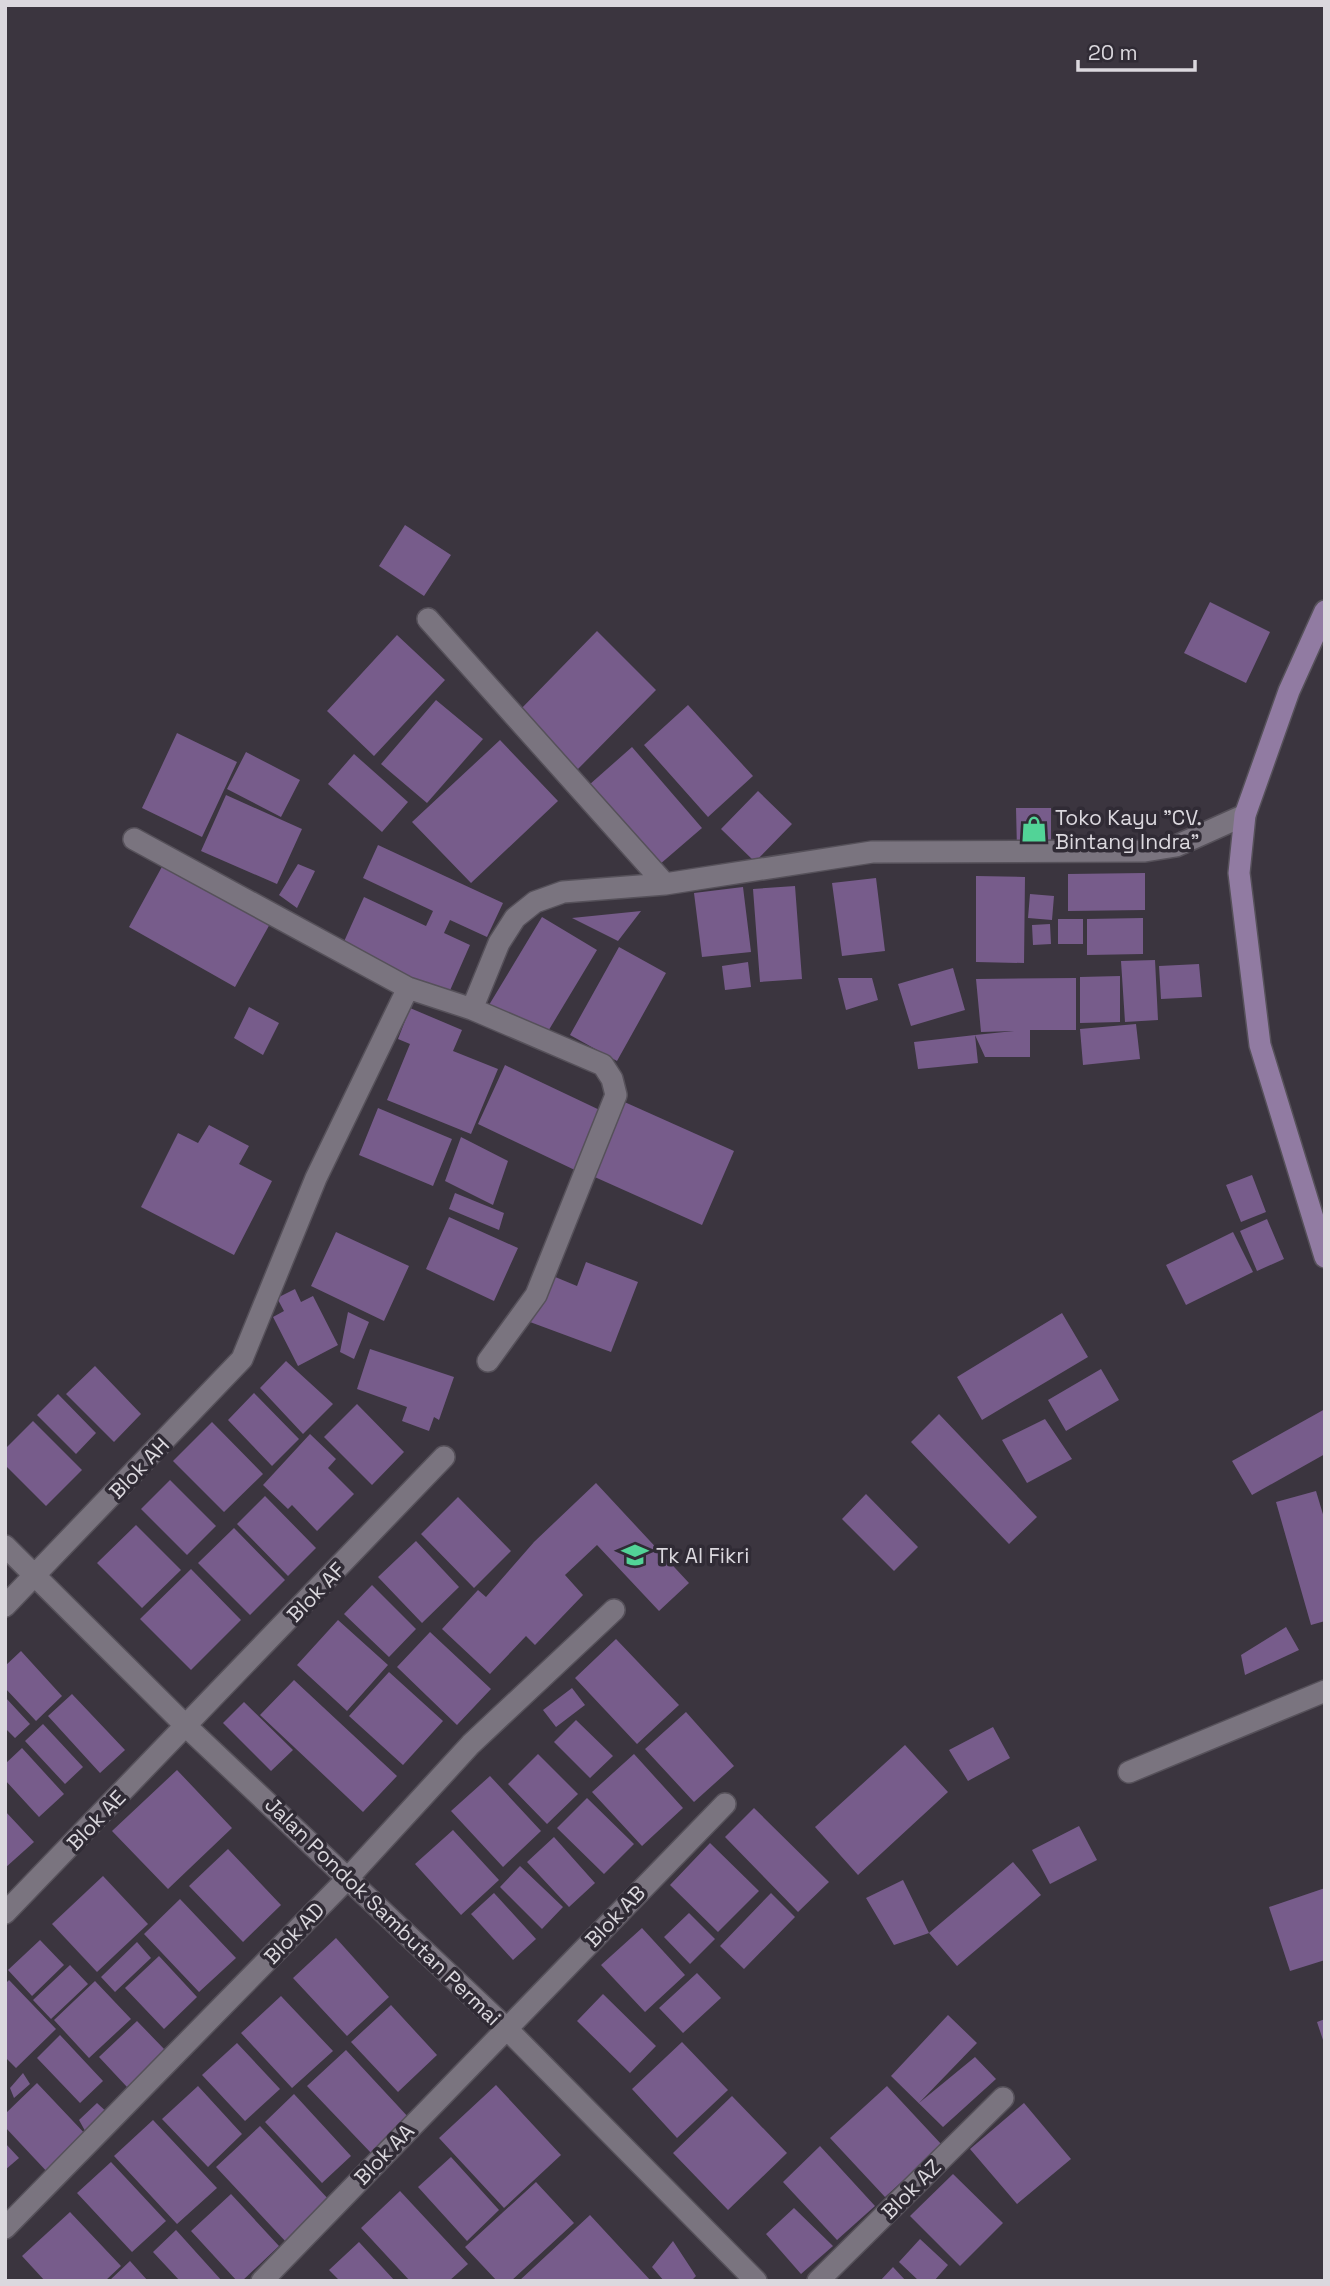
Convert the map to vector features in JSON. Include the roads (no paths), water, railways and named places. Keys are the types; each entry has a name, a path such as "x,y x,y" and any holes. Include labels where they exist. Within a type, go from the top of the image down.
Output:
{"main road":[{"path":"1325,611 1289,691 1245,816 1239,873 1261,1045 1325,1257"}],"street":[{"path":"428,619 665,884"},
{"path":"472,1009 499,943 515,918 535,902 563,892 665,884 872,852 1145,851 1176,846 1245,816"},
{"path":"134,839 408,988 472,1009 603,1065 612,1079 616,1095 536,1295 488,1361"},
{"name":"Blok AH","path":"5,1606 246,1351 316,1178 408,988"},
{"name":"Blok AF","path":"187,1727 444,1458"},
{"name":"Jalan Pondok Sambutan Permai","path":"5,1546 187,1727 506,2028 756,2281"},
{"name":"Blok AD","path":"5,2228 348,1878 471,1744 614,1610"},
{"path":"1129,1772 1325,1691"},
{"name":"Blok AE","path":"5,1913 187,1727"},
{"name":"Blok AB","path":"506,2028 725,1804"},
{"name":"Blok AA","path":"262,2281 506,2028"},
{"name":"Blok AZ","path":"818,2281 1003,2098"}],"place":[{"name":"Toko Kayu \"CV. Bintang Indra\"","path":"1034,829"},
{"name":"Tk Al Fikri","path":"635,1555"}]}
